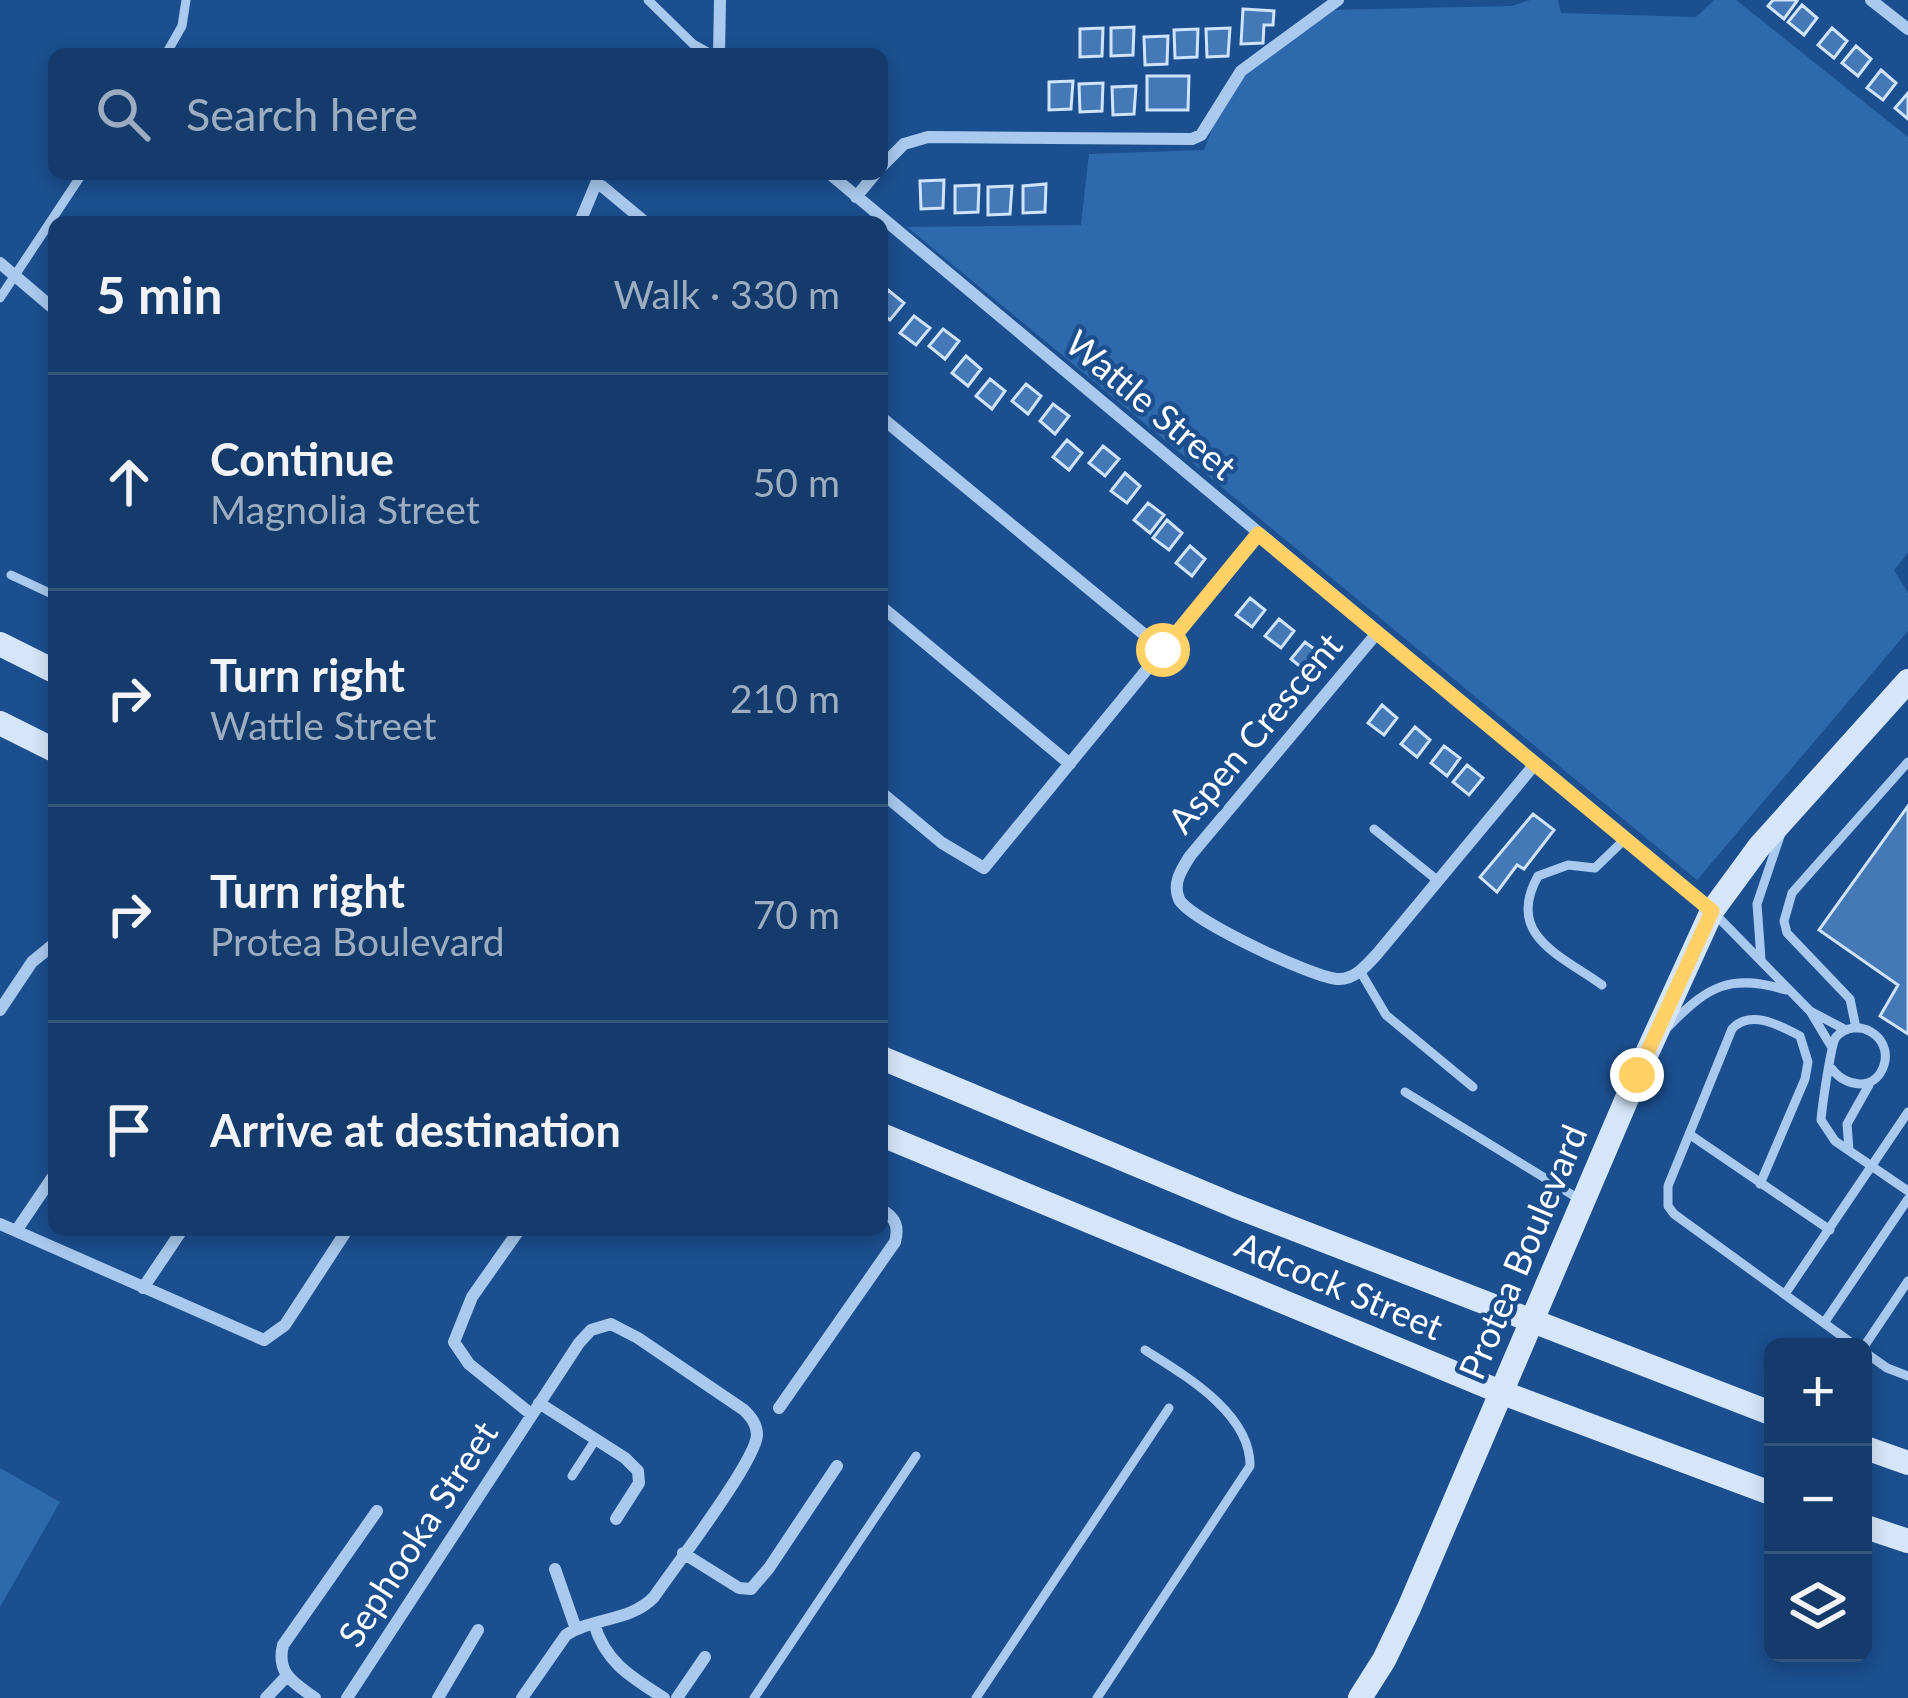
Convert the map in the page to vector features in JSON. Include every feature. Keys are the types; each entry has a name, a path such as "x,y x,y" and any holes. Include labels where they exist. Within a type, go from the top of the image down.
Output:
{"main road":[{"path":"0,644 48,668"},
{"name":"Protea Boulevard","path":"1360,1698 1393,1643 1712,911 1788,814 1908,681"},
{"path":"0,723 48,747"},
{"name":"Adcock Street","path":"888,1061 1170,1180 1764,1411"},
{"name":"Adcock Street","path":"888,1137 1503,1393 1764,1491"},
{"path":"1872,1450 1908,1463"},
{"path":"1872,1529 1908,1541"}],"street":[{"path":"716,48 720,0"},
{"path":"888,160 904,144 928,137 1176,141 1201,135 1241,71 1338,0"},
{"path":"1871,0 1905,22"},
{"path":"582,216 597,180"},
{"path":"600,180 639,216"},
{"name":"Wattle Street","path":"837,180 879,216"},
{"path":"856,197 870,180"},
{"name":"Wattle Street","path":"888,224 1712,911"},
{"path":"0,262 48,304"},
{"path":"888,423 1163,650"},
{"path":"888,798 942,843 983,868 1258,534"},
{"path":"888,612 1070,764"},
{"name":"Aspen Crescent","path":"1360,971 1342,979 1330,978 1223,930 1184,907 1176,885 1190,856 1378,633"},
{"path":"1360,971 1535,764"},
{"path":"0,1010 32,962 48,949"},
{"path":"16,1231 48,1184"},
{"path":"779,1408 888,1255 898,1229 888,1215"},
{"path":"0,1224 264,1340 278,1333 343,1236"},
{"path":"143,1288 178,1236"},
{"path":"515,1236 472,1298 454,1342 469,1364 535,1409 625,1458 640,1475 616,1519"},
{"name":"Sephooka Street","path":"347,1698 591,1330 611,1324 638,1338 750,1415 757,1436 753,1448 683,1553"},
{"path":"522,1698 554,1648 576,1629 645,1606 683,1553 739,1588 751,1589 837,1466"},
{"path":"315,1698 286,1677 280,1656 289,1634 376,1510"},
{"path":"555,1569 576,1629"},
{"path":"594,1624 612,1662 664,1698"},
{"path":"437,1698 478,1630"},
{"path":"677,1698 705,1657"},
{"path":"266,1698 286,1677"}],"lane":[{"path":"169,48 182,26 186,0"},
{"path":"648,0 702,48"},
{"path":"54,216 78,180"},
{"path":"0,298 48,224"},
{"path":"11,575 48,592"},
{"path":"1831,1047 1851,1029 1850,999 1787,933 1786,907 1792,893 1908,762"},
{"path":"1762,962 1757,904 1788,814"},
{"path":"1374,829 1437,880"},
{"path":"1602,985 1530,931 1526,915 1538,876 1568,865 1594,868 1625,839"},
{"path":"1712,911 1810,1011 1831,1047 1832,1069 1821,1120 1825,1130 1908,1195 1824,1322"},
{"path":"1360,971 1386,1015 1473,1087"},
{"path":"1652,1042 1695,1001 1725,984 1764,983 1791,992"},
{"path":"1810,1011 1851,1029 1874,1033 1885,1048 1884,1066 1846,1124 1849,1150"},
{"path":"1760,1184 1808,1062 1800,1036 1750,1017 1732,1028 1668,1186 1668,1206 1846,1338"},
{"path":"1832,1069 1845,1082 1872,1081"},
{"path":"1405,1092 1585,1202"},
{"path":"1785,1294 1908,1112"},
{"path":"1689,1134 1830,1230"},
{"path":"1869,1338 1908,1281"},
{"path":"1097,1698 1250,1466 1250,1449 1242,1431 1197,1386 1145,1350"},
{"path":"1872,1357 1908,1376"},
{"path":"976,1698 1169,1408"},
{"path":"572,1476 596,1439"},
{"path":"754,1698 916,1456"}],"shaded area":[{"path":"1530,0 1558,0 1561,13 1696,17 1714,0 1736,0 1908,137 1908,553 1894,570 1908,593 1908,631 1697,880 907,227 1081,225 1089,154 1204,150 1249,69 1326,10 1512,6"},
{"path":"0,1468 60,1502 0,1607"}],"building":[{"path":"1773,0 1797,1 1784,19 1768,6"},
{"path":"1802,5 1817,18 1804,35 1788,22"},
{"path":"1243,9 1274,11 1273,25 1264,25 1263,43 1241,44"},
{"path":"1134,27 1133,55 1111,56 1111,28"},
{"path":"1103,28 1102,56 1080,57 1080,29"},
{"path":"1230,28 1228,56 1207,57 1206,29"},
{"path":"1832,28 1847,41 1834,58 1818,45"},
{"path":"1198,29 1197,57 1175,58 1174,30"},
{"path":"1168,36 1167,64 1145,65 1144,37"},
{"path":"1856,46 1871,59 1858,76 1842,63"},
{"path":"1881,70 1896,83 1883,100 1867,88"},
{"path":"1147,76 1189,76 1188,110 1147,110"},
{"path":"1073,81 1071,109 1049,110 1049,82"},
{"path":"1103,83 1102,111 1080,112 1079,84"},
{"path":"1136,86 1134,114 1113,115 1112,87"},
{"path":"1908,93 1908,119 1895,108"},
{"path":"944,180 943,208 921,209 920,181"},
{"path":"1046,184 1045,212 1023,213 1023,186"},
{"path":"979,185 978,212 955,213 955,186"},
{"path":"1012,186 1010,214 988,215 988,187"},
{"path":"888,290 904,303 888,318"},
{"path":"914,316 930,328 916,345 900,333"},
{"path":"943,329 959,341 945,359 929,346"},
{"path":"966,356 981,369 968,386 952,373"},
{"path":"990,379 1005,391 992,409 976,396"},
{"path":"1026,384 1041,396 1028,414 1012,401"},
{"path":"1053,404 1069,416 1055,434 1040,421"},
{"path":"1067,440 1082,453 1069,470 1053,457"},
{"path":"1103,446 1119,459 1105,476 1089,463"},
{"path":"1125,473 1140,486 1127,503 1111,491"},
{"path":"1148,503 1164,515 1150,533 1134,520"},
{"path":"1167,520 1182,533 1169,550 1153,538"},
{"path":"1190,546 1205,559 1192,576 1176,563"},
{"path":"1250,598 1265,610 1252,627 1236,615"},
{"path":"1279,619 1294,631 1281,648 1265,636"},
{"path":"1305,642 1321,654 1307,672 1291,659"},
{"path":"1382,705 1397,718 1384,735 1368,723"},
{"path":"1415,727 1430,740 1417,757 1401,744"},
{"path":"1444,746 1460,758 1447,776 1431,763"},
{"path":"1467,765 1483,778 1469,795 1453,782"},
{"path":"1908,806 1908,1034 1880,1016 1898,985 1819,930"},
{"path":"1533,814 1554,830 1524,869 1517,865 1497,892 1480,877"}],"route":[{"path":"1163,650 1258,534 1712,911 1637,1075"}]}
